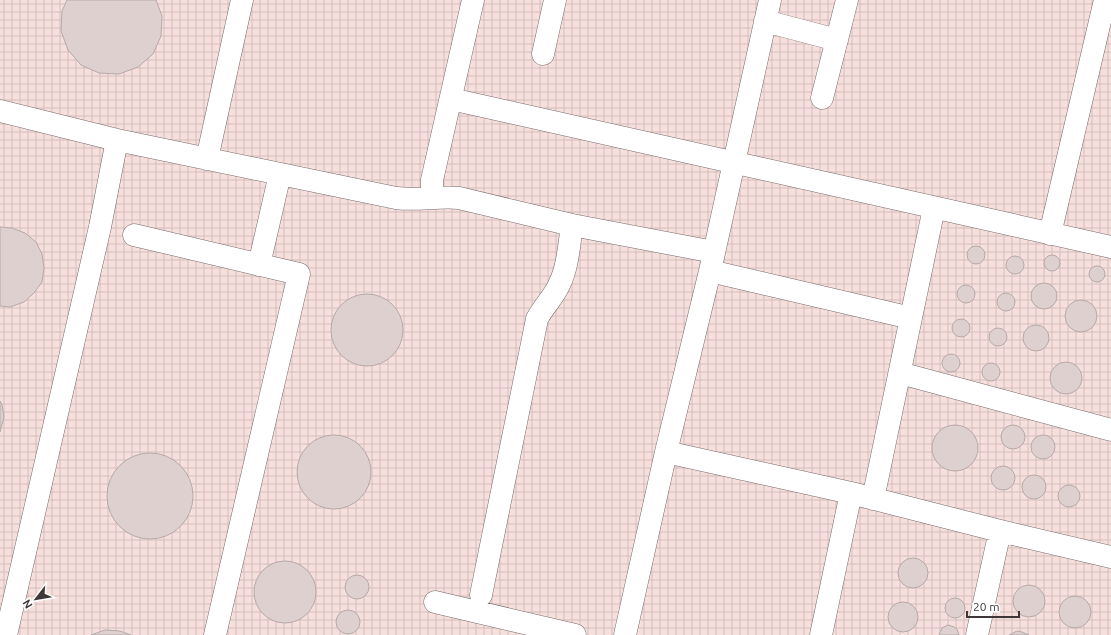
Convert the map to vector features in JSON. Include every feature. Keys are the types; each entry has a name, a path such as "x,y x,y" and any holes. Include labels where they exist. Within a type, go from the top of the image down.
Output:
{"lane":[{"path":"207,159 242,0"},
{"path":"433,197 432,180 473,0"},
{"path":"542,54 555,0"},
{"path":"625,635 666,452 712,262 770,0"},
{"path":"822,98 847,0"},
{"path":"1050,234 1105,0"},
{"path":"765,21 837,40"},
{"path":"450,99 1111,247"},
{"path":"0,111 117,140 396,198 459,198 572,225 712,262 911,318"},
{"path":"6,635 100,227 117,140"},
{"path":"259,265 280,174"},
{"path":"873,499 934,208"},
{"path":"481,595 537,319 540,312 559,287 564,272 572,225"},
{"path":"134,235 299,274 215,635"},
{"path":"900,373 1111,430"},
{"path":"666,452 851,493 1000,531 1111,557"},
{"path":"820,635 851,493"},
{"path":"977,635 1000,531"},
{"path":"435,602 576,635"}],"shaded area":[{"path":"0,0 1111,0 1111,635 0,635"}],"building":[{"path":"67,0 156,0 162,16 161,36 153,54 138,67 119,74 99,73 81,65 68,50 61,31 62,11"},
{"path":"0,227 12,228 25,233 36,242 42,254 44,268 42,282 34,293 24,302 10,307 0,306"},
{"path":"972,246 980,246 985,251 983,262 980,264 972,264 967,259 967,251"},
{"path":"1052,255 1058,257 1060,263 1058,269 1052,271 1046,269 1044,263 1046,257"},
{"path":"1011,256 1019,256 1024,261 1022,272 1019,274 1011,274 1006,269 1006,261"},
{"path":"1097,266 1103,268 1105,274 1103,280 1097,282 1091,280 1089,274 1091,268"},
{"path":"1044,283 1053,287 1057,296 1053,305 1044,309 1035,305 1031,296 1035,287"},
{"path":"962,285 970,285 975,290 973,301 970,303 962,303 957,298 957,290"},
{"path":"1002,293 1010,293 1015,298 1013,309 1010,311 1002,311 997,306 997,298"},
{"path":"360,294 374,294 381,296 393,304 401,316 403,330 401,344 393,356 381,364 374,366 360,366 353,364 341,356 333,344 331,337 331,323 333,316 341,304 353,296"},
{"path":"1081,300 1087,301 1094,307 1097,316 1096,322 1090,329 1081,332 1075,331 1068,325 1065,316 1066,310 1072,303"},
{"path":"957,319 965,319 970,324 968,335 965,337 957,337 952,332 952,324"},
{"path":"1036,325 1045,329 1049,338 1045,347 1036,351 1027,347 1023,338 1027,329"},
{"path":"994,328 1002,328 1007,333 1005,344 1002,346 994,346 989,341 989,333"},
{"path":"947,354 955,354 960,359 958,370 955,372 947,372 942,367 942,359"},
{"path":"1066,362 1072,363 1079,369 1082,378 1081,384 1075,391 1066,394 1060,393 1053,387 1050,378 1051,372 1057,365"},
{"path":"987,363 995,363 1000,368 998,379 995,381 987,381 982,376 982,368"},
{"path":"0,401 4,417 0,432"},
{"path":"950,425 960,425 972,431 977,439 977,457 972,465 964,470 950,471 942,468 935,461 932,453 932,443 935,435 942,428"},
{"path":"1013,425 1022,428 1025,437 1022,446 1013,449 1004,446 1001,437 1004,428"},
{"path":"327,435 341,435 355,441 365,451 371,465 369,486 365,493 355,503 341,509 327,509 313,503 303,493 297,479 297,465 303,451 313,441"},
{"path":"1043,435 1052,438 1055,447 1052,456 1043,459 1034,456 1031,447 1034,438"},
{"path":"142,453 158,453 167,456 181,465 190,479 193,488 193,504 190,513 181,527 167,536 158,539 142,539 126,532 119,527 114,520 107,504 107,488 114,472 119,465 126,460"},
{"path":"1003,466 1012,469 1015,478 1012,487 1003,490 994,487 991,478 994,469"},
{"path":"1034,475 1039,476 1045,482 1045,492 1039,498 1034,499 1029,498 1023,492 1022,487 1023,482 1029,476"},
{"path":"1069,485 1077,488 1080,496 1077,504 1069,507 1061,504 1058,496 1061,488"},
{"path":"913,558 924,562 928,573 924,584 913,588 902,584 898,573 902,562"},
{"path":"285,561 297,563 307,570 314,580 316,592 314,604 307,614 297,621 285,623 273,621 263,614 256,604 254,592 256,580 263,570 273,563"},
{"path":"357,575 366,578 369,587 366,596 357,599 348,596 345,587 348,578"},
{"path":"1026,585 1032,585 1042,592 1045,601 1044,607 1038,614 1032,617 1026,617 1016,610 1013,604 1013,598 1020,588"},
{"path":"1072,596 1078,596 1088,603 1091,612 1090,618 1084,625 1078,628 1072,628 1062,621 1059,615 1059,609 1066,599"},
{"path":"955,598 962,601 965,608 962,615 955,618 948,615 945,608 948,601"},
{"path":"903,602 914,606 918,617 914,628 903,632 892,628 888,617 892,606"},
{"path":"348,610 357,613 360,622 357,631 348,634 339,631 336,622 339,613"},
{"path":"948,625 957,629 959,635 939,635 942,628"},
{"path":"105,630 120,631 131,635 91,635"},
{"path":"1017,631 1022,632 1029,635 1009,635"}]}
